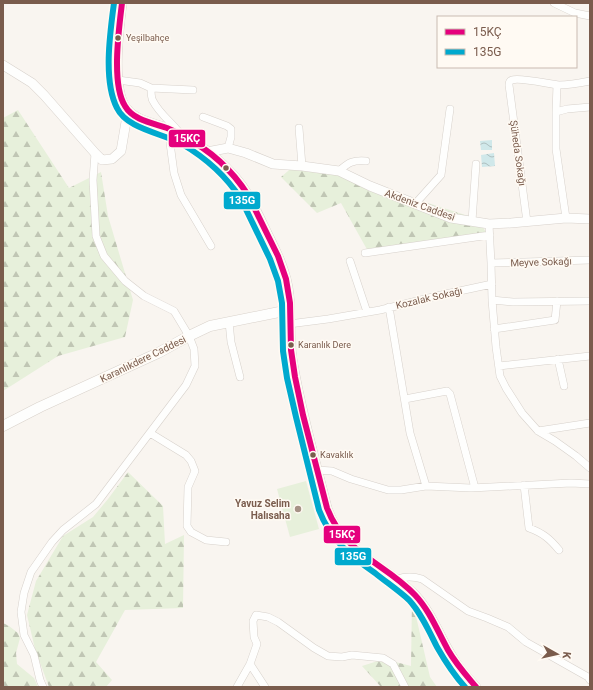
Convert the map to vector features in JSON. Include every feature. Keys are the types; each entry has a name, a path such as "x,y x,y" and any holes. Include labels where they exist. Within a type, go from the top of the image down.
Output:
{"main road":[{"name":"Karanlıkdere Caddesi","path":"3,426 40,407 158,353 210,326 289,310"}],"street":[{"path":"122,3 118,53 118,80 119,89 128,110 143,120 177,133 220,161 230,171 246,193 278,255 283,268 289,295 290,338 293,366 299,395 327,508 334,523 343,537 357,550 397,578 415,595 432,619 452,658 476,687"},
{"path":"554,3 575,13 590,16"},
{"path":"3,65 32,83 102,160 112,159 121,151 128,110"},
{"path":"118,80 140,83 151,88 193,90"},
{"name":"Şüheda Sokağı","path":"527,222 509,85 510,81 526,80 557,85"},
{"path":"566,218 556,149 557,85 590,81"},
{"path":"151,88 152,101 172,124 177,133"},
{"path":"556,112 567,109 590,107"},
{"path":"415,204 441,175 450,109"},
{"path":"203,117 227,126 230,129 231,136 228,148 206,152"},
{"path":"299,128 302,166"},
{"path":"177,133 170,143 174,173 181,195 211,246"},
{"name":"Akdeniz Caddesi","path":"228,148 246,153 273,164 339,171 370,186 451,218 489,224 566,218 590,219"},
{"path":"43,687 34,655 24,635 21,612 24,593 31,572 52,542 63,530 96,504 186,385 195,366 194,349 189,336 174,311 144,296 125,281 104,256 96,236 94,180 95,154"},
{"path":"339,171 357,160 366,161"},
{"path":"472,221 476,164"},
{"path":"489,224 494,329 500,376 522,413 538,431 555,441 590,468"},
{"path":"366,253 490,234"},
{"name":"Meyve Sokağı","path":"492,263 590,260"},
{"path":"350,261 367,312"},
{"name":"Kozalak Sokağı","path":"289,324 367,312 492,284"},
{"path":"492,300 513,302 590,301"},
{"path":"494,329 555,320 557,301"},
{"path":"389,307 410,433 426,486"},
{"path":"229,322 231,342 240,377"},
{"path":"499,366 590,356"},
{"path":"558,359 564,386"},
{"path":"405,399 447,392 450,394 475,488"},
{"path":"538,431 590,423"},
{"path":"150,433 186,455 191,461 195,471 188,487 187,526 191,532 206,540 226,542"},
{"path":"317,470 332,471 351,479 388,490 401,490 426,486 475,488 571,483 590,484"},
{"path":"524,485 529,528 541,532 553,542 559,550"},
{"path":"397,578 409,576 422,579 468,611 508,627 526,642 588,677 590,680"},
{"path":"237,687 250,664 256,644 253,621 256,615 268,617 278,622 314,648 328,656 342,657 352,655 383,658 393,664 405,687"},
{"path":"250,664 265,687"}],"green space":[{"path":"18,110 69,188 101,172 108,216 133,300 125,337 58,356 3,391 3,118"},
{"path":"295,165 322,169 478,219 487,234 369,253 341,203 317,213 281,177"},
{"path":"128,472 163,506 165,544 184,535 183,608 125,610 96,662 112,680 106,687 49,687 35,649 27,615 36,581 63,536 93,517"},
{"name":"Yavuz Selim Halısaha","path":"306,481 319,529 290,537 277,489"},
{"path":"412,599 430,677 437,687 381,687 362,666 384,659 411,666"},
{"path":"3,623 18,633 20,638 16,653 17,664 34,678 38,687 3,687"}],"water":[{"path":"492,140 492,150 481,150 480,141"},
{"path":"494,153 495,166 482,167 481,155"}],"transit line":[{"name":"135G","path":"114,3 109,71 110,84 117,108 122,115 137,126 174,140 191,149 222,175 241,199 270,259 278,281 282,303 283,351 287,378 319,510 329,530 349,553 409,600 421,616 446,663 465,687"},
{"name":"15KÇ","path":"122,3 117,70 121,96 128,111 149,123 177,133 220,161 235,177 248,195 278,256 286,279 290,303 291,350 303,415 327,508 335,524 344,537 366,557 391,574 415,595 429,615 451,655 476,687"}],"place":[{"name":"Yeşilbahçe","path":"118,38"},
{"name":"Karanlık Dere","path":"291,345"},
{"name":"Kavaklık","path":"313,455"},
{"name":"Yavuz Selim Halısaha","path":"298,509"}]}
